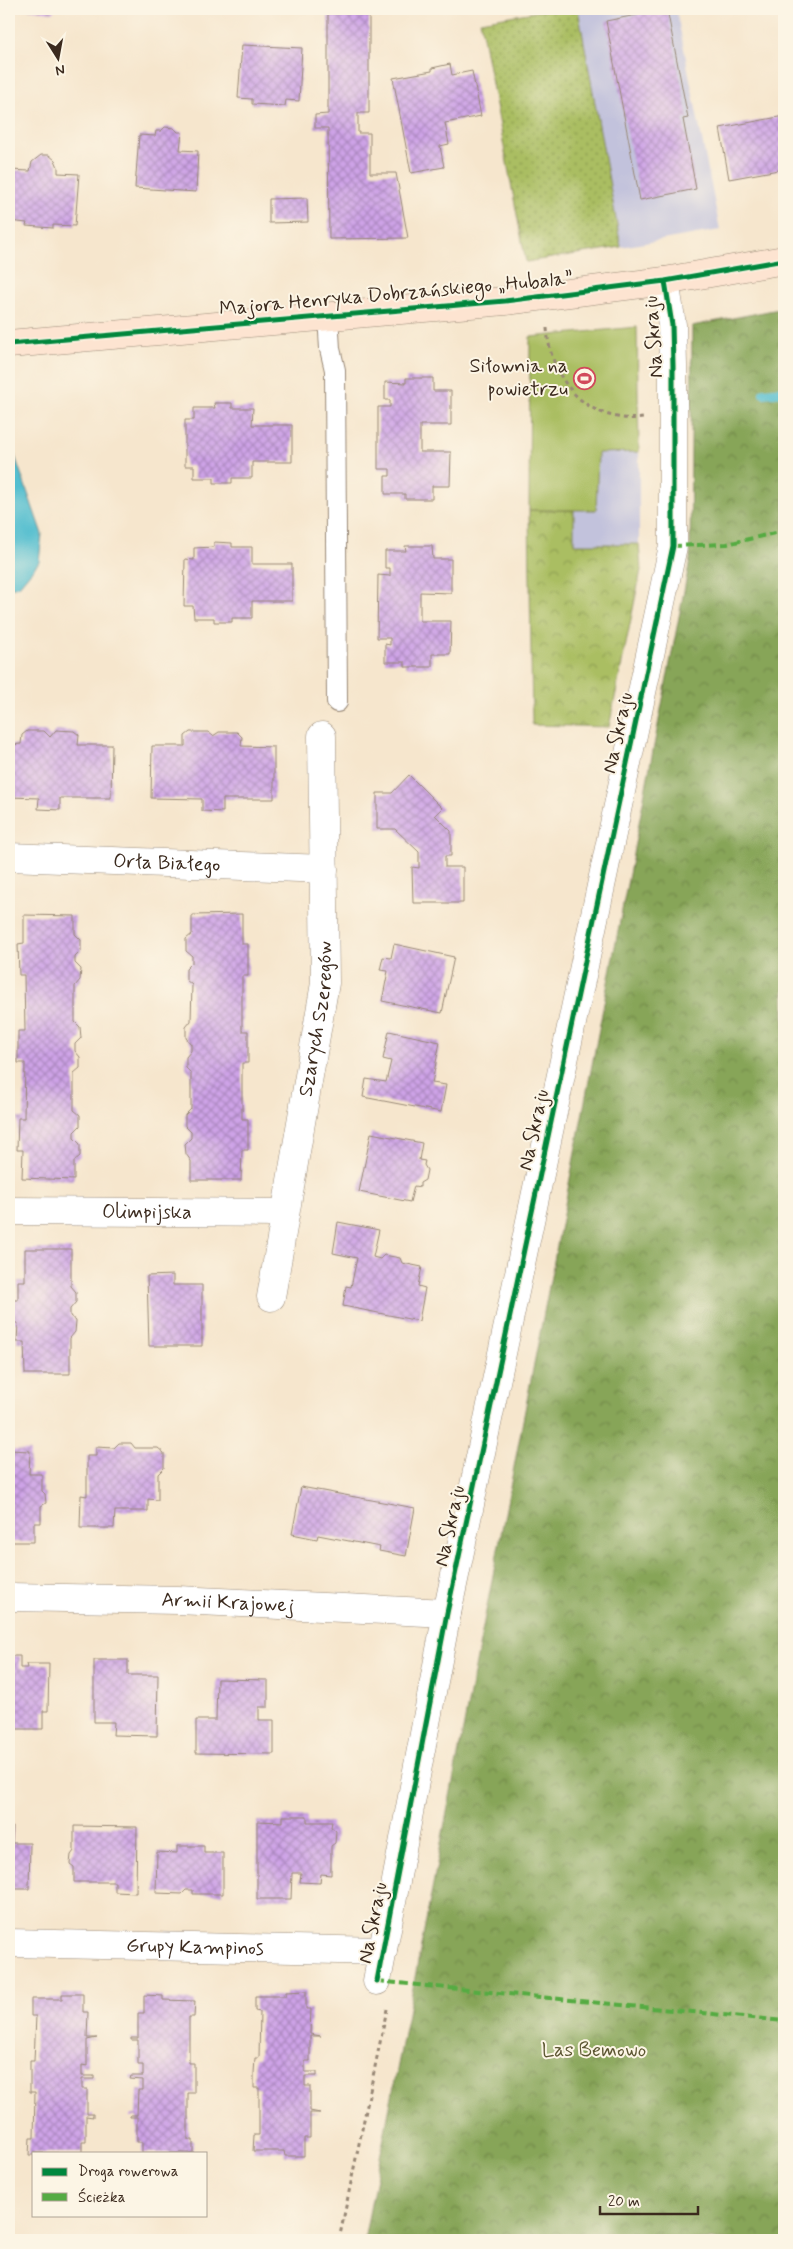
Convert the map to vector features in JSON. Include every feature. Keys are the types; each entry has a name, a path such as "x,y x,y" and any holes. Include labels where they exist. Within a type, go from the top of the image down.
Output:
{"street":[{"name":"Majora Henryka Dobrzańskiego „Hubala”","path":"9,344 505,301 665,281 784,260"},
{"name":"Na Skraju","path":"377,1980 447,1613 673,546 672,325 665,281"},
{"name":"Szarych Szeregów","path":"271,1297 325,983 322,736"},
{"name":"Orła Białego","path":"9,857 324,869"},
{"name":"Olimpijska","path":"9,1211 285,1213"},
{"name":"Armii Krajowej","path":"9,1597 178,1600 447,1613"},
{"name":"Grupy Kampinos","path":"9,1943 383,1951"}],"lane":[{"path":"328,315 330,349 335,370 338,702"}],"path":[{"path":"547,328 548,342 556,369 574,394 588,406 606,414 639,419"}],"shaded area":[{"path":"578,9 676,9 720,230 621,247"},
{"path":"598,452 639,452 639,544 573,544 574,510 596,509"}],"green space":[{"path":"552,9 578,9 621,247 526,262 480,21"},
{"name":"Las Bemowo","path":"784,308 784,2240 364,2240 690,560 692,326"},
{"name":"Siłownia na powietrzu","path":"637,327 639,452 598,453 596,510 529,510 530,337"},
{"path":"529,510 574,510 574,544 639,544 641,570 609,727 532,725"}],"water":[{"path":"9,439 42,534 39,562 19,586 9,588"}],"building":[{"path":"24,9 54,9 54,12"},
{"path":"328,9 369,9 369,113 358,113 358,133 370,133 370,173 396,173 408,238 329,239 328,128 315,128 315,115 328,114"},
{"path":"667,9 688,118 683,119 696,189 640,200 606,21"},
{"path":"242,45 302,48 299,101 286,100 285,106 252,104 252,99 238,98"},
{"path":"450,64 452,75 472,71 481,116 445,123 449,144 440,146 444,167 411,173 393,78 432,71 432,68"},
{"path":"784,116 784,169 729,179 720,128"},
{"path":"165,127 174,128 178,132 182,132 180,150 198,151 196,192 135,188 139,135 155,136 156,131 161,131"},
{"path":"41,155 49,155 55,160 58,173 79,174 75,226 53,225 53,228 26,226 27,223 9,221 9,170 30,171 32,162"},
{"path":"307,198 308,222 269,223 269,199"},
{"path":"406,378 433,378 433,391 451,391 451,425 420,425 420,452 451,452 450,486 432,486 432,499 405,499 405,494 385,494 385,476 390,476 390,469 378,469 378,407 390,407 390,400 385,400 385,382 406,383"},
{"path":"214,403 232,403 232,408 253,408 252,425 292,425 292,462 252,462 252,478 232,478 232,483 214,483 214,478 194,478 194,466 185,466 185,420 194,420 194,408 215,408"},
{"path":"214,542 232,543 232,547 252,547 252,564 292,564 292,601 252,601 252,618 232,618 232,622 214,622 214,618 194,618 193,606 184,606 185,559 194,560 194,548 214,547"},
{"path":"405,546 432,546 433,559 451,559 451,593 420,592 420,621 451,621 450,654 432,654 432,667 405,667 405,662 385,662 385,644 390,645 390,638 377,638 378,575 390,576 390,568 385,568 385,551 406,551"},
{"path":"56,730 74,731 79,735 78,745 112,745 111,798 60,798 60,810 38,809 39,798 9,797 9,745 21,744 22,735 27,731 44,731 50,737"},
{"path":"190,732 208,732 213,736 219,732 237,732 242,737 241,746 274,747 274,799 223,799 223,812 202,811 202,799 151,798 152,746 185,746 185,736"},
{"path":"409,775 442,808 435,815 451,831 451,856 445,856 445,867 463,867 463,903 413,903 412,867 419,868 419,852 395,829 377,829 377,793 392,793"},
{"path":"242,914 242,944 248,944 248,976 242,976 242,1031 248,1031 248,1063 242,1063 242,1119 248,1119 248,1150 242,1150 241,1180 191,1180 191,1161 186,1154 185,1144 191,1138 191,1132 185,1126 185,1115 191,1109 191,1073 186,1068 186,1057 191,1051 191,1044 186,1038 186,1027 191,1021 192,985 186,980 186,969 192,963 192,956 186,951 186,939 192,934 192,915"},
{"path":"24,915 75,916 75,934 81,940 81,951 75,957 75,963 81,969 80,980 75,986 75,1022 80,1027 81,1038 75,1044 75,1051 80,1057 80,1068 74,1073 74,1110 80,1115 80,1126 74,1132 74,1138 80,1144 80,1156 74,1161 74,1180 22,1178 23,1150 17,1150 18,1118 24,1118 25,1063 18,1063 18,1031 25,1031 24,975 19,975 18,944 24,943"},
{"path":"394,944 454,957 442,1013 382,1001 388,971 380,970 383,957 391,958"},
{"path":"389,1031 440,1042 432,1083 446,1085 441,1112 363,1097 366,1079 386,1082 391,1061 383,1059"},
{"path":"371,1133 422,1143 419,1160 425,1161 424,1165 427,1170 425,1180 420,1183 420,1187 414,1186 410,1202 359,1192"},
{"path":"338,1222 379,1230 373,1257 380,1259 384,1255 400,1258 402,1263 422,1267 418,1286 425,1288 419,1321 343,1306 346,1286 351,1287 357,1258 333,1253"},
{"path":"25,1249 71,1249 71,1286 76,1292 76,1302 70,1309 70,1316 76,1321 75,1332 70,1338 70,1374 25,1374 24,1342 17,1342 18,1323 9,1323 9,1300 18,1300 18,1281 25,1281"},
{"path":"173,1275 173,1285 202,1285 202,1346 149,1346 147,1276"},
{"path":"119,1443 131,1443 135,1448 158,1448 164,1453 164,1468 158,1474 158,1500 148,1499 148,1511 115,1511 114,1528 80,1528 81,1495 87,1496 87,1456 96,1456 96,1447 114,1448"},
{"path":"9,1450 30,1451 29,1474 42,1474 42,1491 45,1494 46,1503 41,1506 41,1523 34,1523 34,1542 9,1542"},
{"path":"301,1487 415,1508 406,1556 379,1551 380,1547 318,1535 317,1539 292,1534"},
{"path":"9,1656 20,1656 20,1668 27,1668 26,1664 49,1664 48,1711 43,1711 43,1729 9,1729"},
{"path":"94,1660 128,1660 128,1675 158,1675 157,1736 113,1735 114,1722 94,1722"},
{"path":"217,1679 268,1680 268,1707 259,1707 259,1720 274,1720 274,1754 196,1753 196,1720 216,1720"},
{"path":"283,1816 307,1816 307,1822 332,1822 331,1827 336,1831 335,1843 331,1846 331,1875 321,1874 320,1883 300,1882 301,1873 292,1873 291,1899 257,1899 257,1821 283,1822"},
{"path":"74,1826 137,1827 136,1893 115,1892 115,1882 74,1882 74,1867 70,1864 71,1855 74,1851"},
{"path":"9,1827 13,1827 12,1843 30,1843 29,1889 9,1889"},
{"path":"177,1846 204,1846 204,1853 223,1853 223,1894 193,1894 193,1890 186,1890 182,1894 156,1893 157,1852 177,1853"},
{"path":"306,1991 306,2009 311,2009 310,2034 321,2036 310,2036 310,2061 305,2061 305,2072 317,2072 317,2076 305,2076 305,2086 310,2086 310,2111 320,2113 310,2113 310,2138 304,2138 304,2156 285,2156 284,2151 253,2151 254,2135 259,2135 259,2088 254,2088 254,2073 255,2058 259,2058 260,2012 255,2011 255,1996 286,1996 286,1992"},
{"path":"62,1994 83,1994 83,2012 88,2012 87,2038 97,2038 87,2040 87,2066 82,2065 82,2076 94,2076 94,2079 82,2079 82,2089 87,2089 87,2114 93,2114 93,2117 86,2116 86,2142 82,2142 82,2152 32,2152 32,2155 29,2155 30,2138 34,2138 35,2092 30,2092 30,2061 34,2061 36,2016 31,2016 31,1999 62,1999"},
{"path":"144,1995 163,1996 163,2000 195,2001 194,2017 189,2017 189,2063 194,2063 194,2093 188,2093 188,2140 193,2140 193,2152 142,2152 142,2142 137,2142 137,2117 130,2117 130,2115 137,2115 138,2090 143,2090 143,2080 130,2079 131,2076 143,2076 143,2065 138,2065 138,2040 131,2040 131,2038 138,2038 138,2013 144,2013"}],"waterway":[{"path":"764,393 784,391"}],"marked path":[{"path":"673,546 727,544 784,531"},
{"path":"377,1981 784,2021"}],"cycle path":[{"path":"9,344 505,301 665,281 784,260"},
{"path":"377,1981 447,1613 673,546 672,325 665,281"}],"place":[{"name":"Siłownia na powietrzu","path":"584,378"}]}
